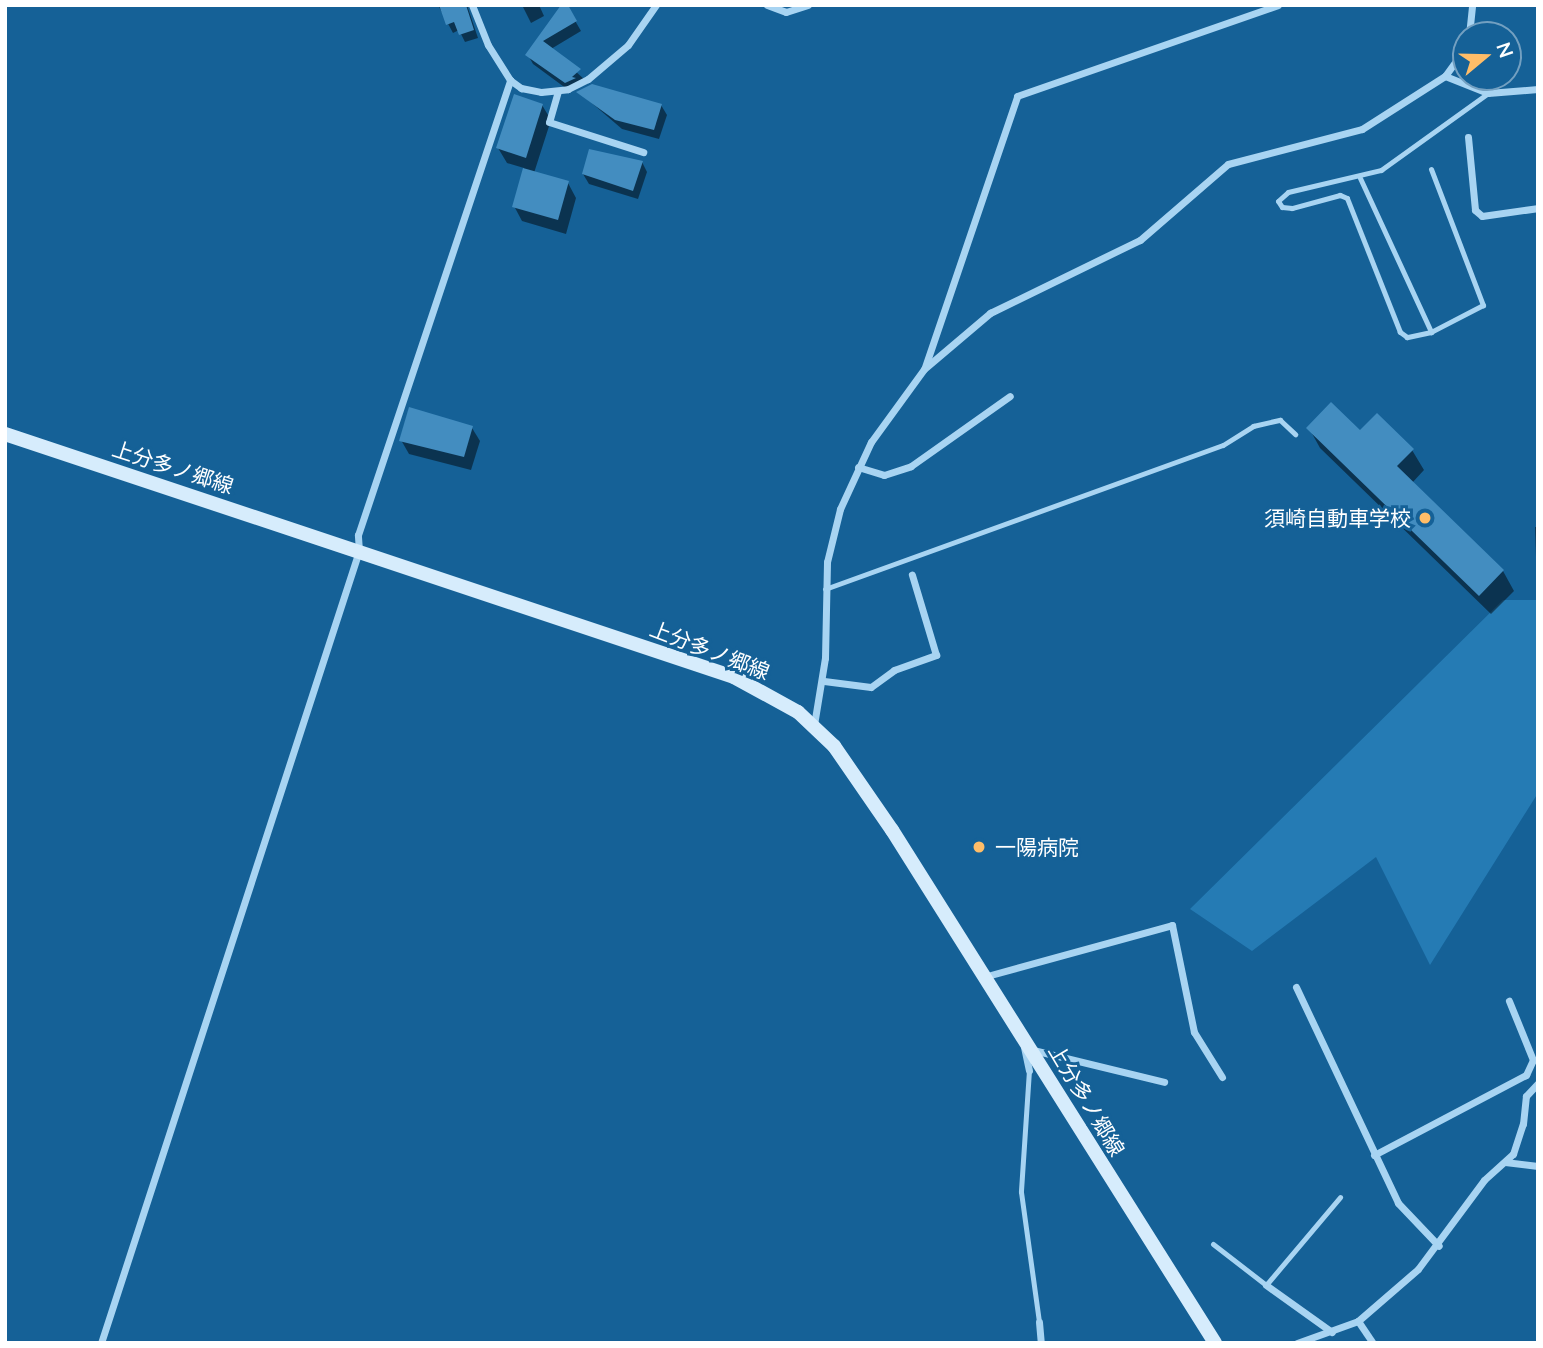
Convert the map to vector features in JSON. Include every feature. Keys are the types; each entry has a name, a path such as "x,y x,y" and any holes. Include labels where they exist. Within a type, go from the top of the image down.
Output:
{"main road":[{"name":"上分多ノ郷線","path":"5,434 734,677 778,699 814,725 878,809 987,976 1215,1343"}],"street":[{"path":"472,5 488,45 510,80 521,88 558,91 588,79 610,62 656,5"},
{"path":"767,5 786,12 808,5"},
{"path":"924,369 1017,96 1278,5"},
{"path":"814,725 824,681 825,589 832,537 858,467 886,419 924,369 990,313 1140,240 1228,164 1362,129 1445,76 1452,66"},
{"path":"1445,76 1488,93 1538,89"},
{"path":"101,1343 359,551 358,535 510,80"},
{"path":"558,91 549,122 643,152"},
{"path":"1468,137 1475,211 1482,216 1538,208"},
{"path":"858,467 884,475 911,466 1010,396"},
{"path":"824,681 871,687 894,670 936,654 912,575"},
{"path":"987,976 1172,925 1194,1032 1222,1077"},
{"path":"1296,987 1398,1203 1439,1246"},
{"path":"1374,1155 1526,1075 1533,1060 1509,1002"},
{"path":"1020,1030 1029,1070"},
{"path":"1033,1050 1164,1083"},
{"path":"1297,1343 1358,1321 1439,1246 1484,1180 1504,1162 1518,1144 1526,1097 1537,1084 1526,1075"},
{"path":"1504,1162 1538,1166"},
{"path":"1266,1285 1332,1332"},
{"path":"1358,1321 1373,1343"},
{"path":"1039,1322 1041,1343"}],"lane":[{"path":"1432,169 1483,305 1431,331 1407,337 1400,332 1347,198 1340,195 1292,208 1282,207 1278,201 1288,192 1360,178 1381,170 1488,93"},
{"path":"1360,178 1431,331"},
{"path":"825,589 1223,445 1252,426 1280,420 1295,434"},
{"path":"1029,1070 1027,1154 1021,1192 1039,1322"},
{"path":"1213,1244 1266,1285 1340,1197"}],"shaded area":[{"path":"1503,600 1538,600 1538,793 1430,965 1376,857 1252,951 1190,909"}],"building":[{"path":"439,5 466,5 474,30 459,35 454,22 446,25"},
{"path":"561,5 568,5 577,21 543,41 581,69 572,77 576,78 565,83 525,55"},
{"path":"592,84 662,104 654,130 615,120 576,92"},
{"path":"514,94 543,104 526,158 496,148"},
{"path":"589,149 643,161 633,191 582,174"},
{"path":"523,168 569,181 558,220 512,207"},
{"name":"須崎自動車学校","path":"1331,402 1360,430 1377,413 1414,449 1397,466 1504,570 1479,596 1306,428"},
{"path":"409,407 473,426 464,457 399,441"}],"place":[{"name":"須崎自動車学校","path":"1425,518"},
{"name":"一陽病院","path":"979,847"}]}
